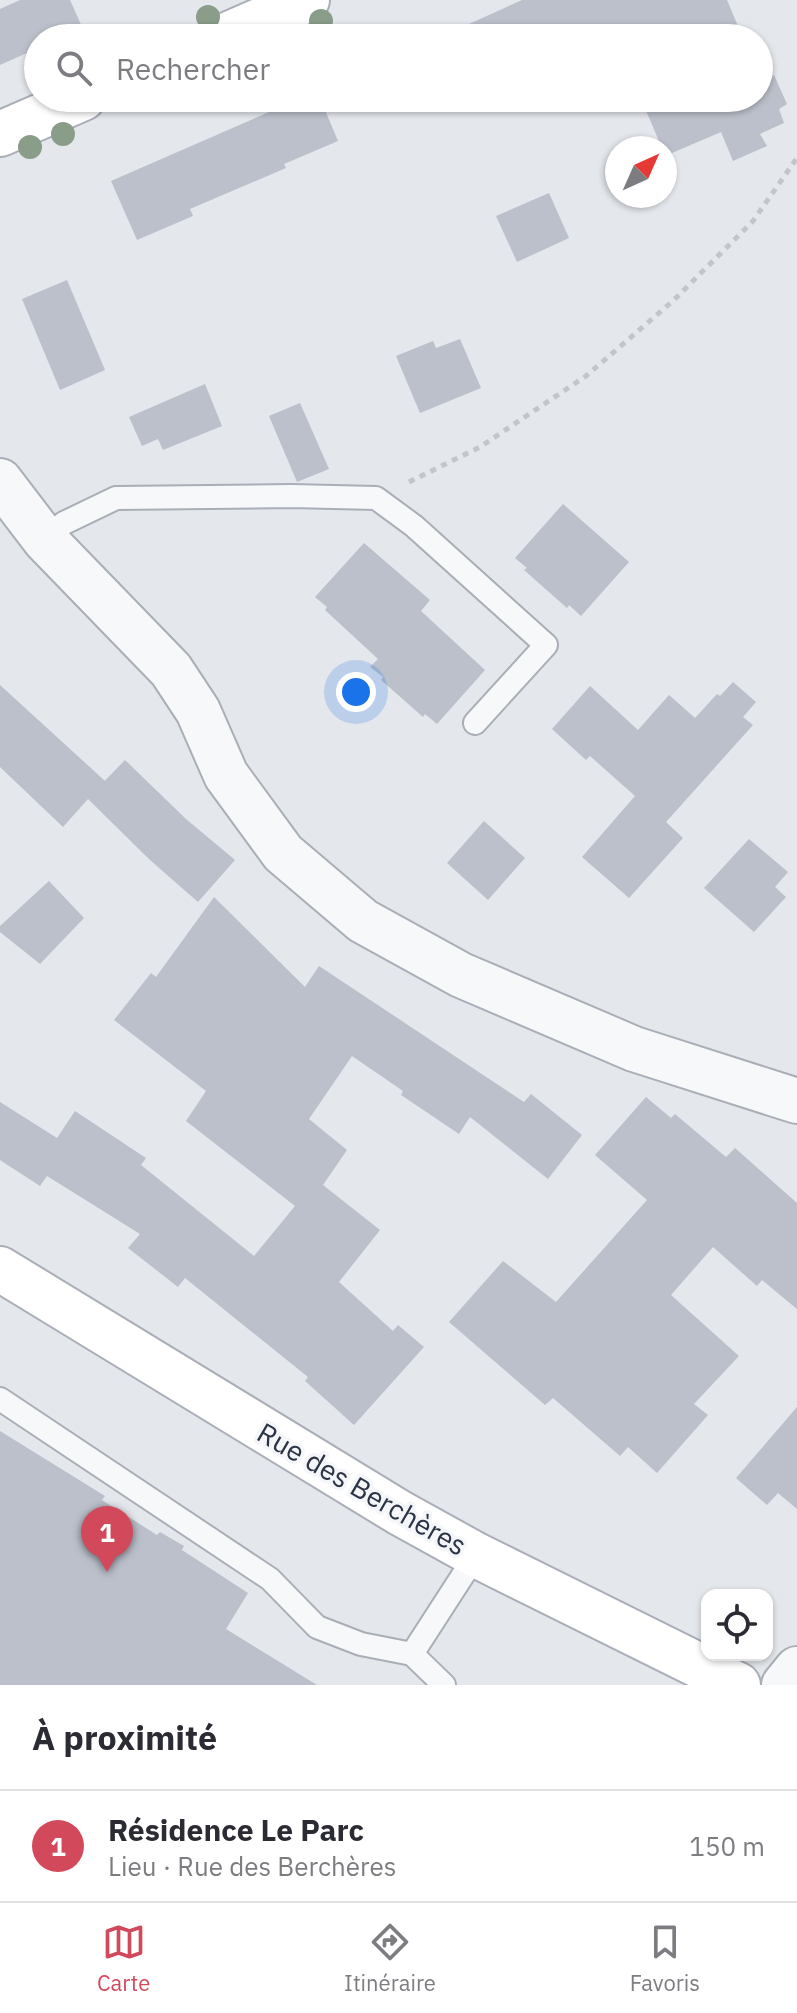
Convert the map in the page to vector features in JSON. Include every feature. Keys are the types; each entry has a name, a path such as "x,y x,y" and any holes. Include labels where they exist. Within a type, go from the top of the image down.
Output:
{"street":[{"path":"252,24 307,0"},
{"path":"0,134 51,112"},
{"path":"0,481 45,540 171,670 198,711 226,775 283,853 363,921 461,975 634,1049 797,1101"},
{"name":"Rue des Berchères","path":"0,1269 400,1513 476,1555 738,1685"}],"lane":[{"path":"45,540 64,523 116,498 376,498 414,526 546,645 475,723"},
{"path":"0,1399 270,1579 317,1627 361,1644 412,1654 444,1685"},
{"path":"412,1654 476,1555"}],"path":[{"path":"376,498 480,447 586,376 674,300 753,221 797,158"}],"building":[{"path":"20,0 70,0 81,24 24,24 24,54 0,65 0,9"},
{"path":"522,0 727,0 737,24 469,24"},
{"path":"774,75 787,104 779,109 784,123 760,134 767,146 733,161 721,132 677,151 677,136 657,136 647,112 773,112"},
{"path":"269,112 326,112 338,141 284,164 286,168 190,209 193,216 137,240 111,181"},
{"path":"549,193 569,238 517,262 496,216"},
{"path":"67,280 105,370 60,390 22,299"},
{"path":"460,339 481,388 420,413 396,356 433,341 436,348"},
{"path":"205,384 222,426 163,450 158,439 142,446 129,417"},
{"path":"300,403 329,469 297,482 269,416"},
{"path":"563,504 629,562 581,616 569,605 567,608 524,570 527,568 515,558"},
{"path":"364,543 430,600 421,611 485,670 437,724 425,714 423,717 381,680 383,677 370,667 378,659 315,597"},
{"path":"733,682 756,702 743,717 753,725 666,822 683,838 629,898 582,857 635,796 590,756 586,760 552,729 590,686 638,730 669,695 695,718"},
{"path":"0,685 105,781 125,760 186,819 235,860 198,902 88,799 63,827 0,767"},
{"path":"484,821 525,858 488,900 447,863"},
{"path":"749,839 788,872 775,887 786,897 754,932 704,888"},
{"path":"49,881 84,918 40,964 0,932 0,926"},
{"path":"214,897 305,987 319,966 524,1102 531,1094 582,1135 548,1179 470,1117 459,1134 401,1095 403,1091 352,1056 309,1119 347,1150 323,1185 380,1230 339,1282 393,1331 398,1325 424,1347 354,1425 305,1381 308,1377 185,1278 178,1287 128,1248 140,1234 47,1176 40,1186 0,1160 0,1102 57,1138 75,1111 146,1158 141,1165 254,1256 295,1206 186,1121 206,1091 114,1020 151,973 156,977"},
{"path":"646,1097 671,1118 675,1114 726,1157 735,1148 797,1203 797,1309 762,1280 757,1286 713,1247 671,1295 739,1356 694,1404 708,1415 657,1473 628,1447 620,1456 553,1398 545,1405 449,1322 503,1261 556,1302 647,1200 595,1155"},
{"path":"797,1407 797,1509 778,1493 767,1505 736,1478"},
{"path":"0,1431 105,1496 102,1500 157,1535 160,1532 184,1546 182,1550 248,1593 226,1629 317,1685 0,1685"}],"place":[{"name":"Résidence Le Parc","path":"107,1572"}]}
